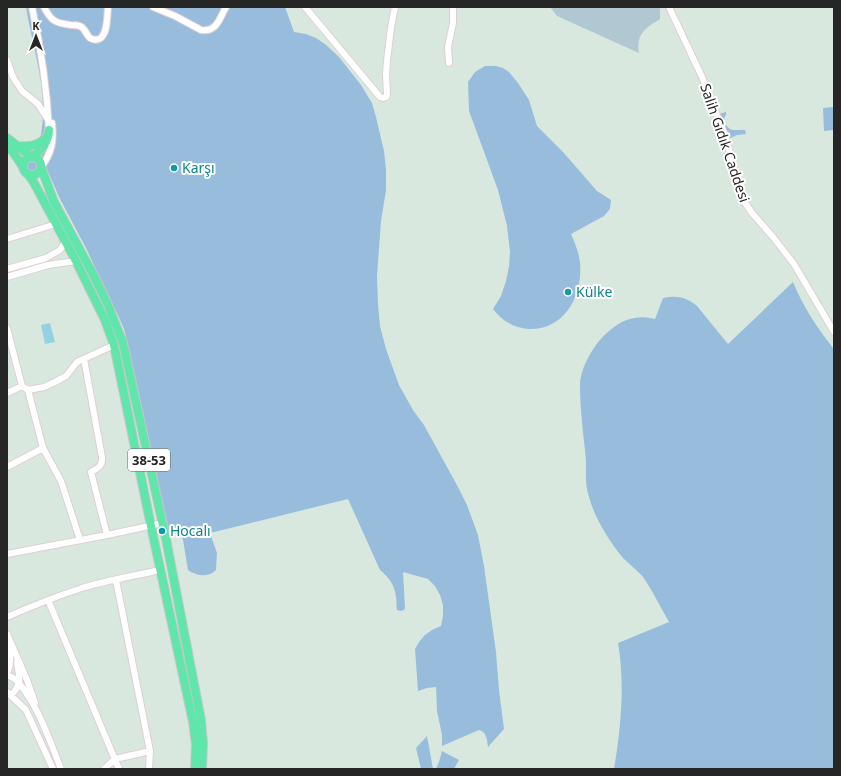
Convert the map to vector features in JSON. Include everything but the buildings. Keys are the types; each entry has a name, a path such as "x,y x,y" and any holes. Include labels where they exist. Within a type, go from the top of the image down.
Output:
{"main road":[{"path":"16,145 26,146 36,144 44,140 49,130"},
{"path":"7,138 32,157 38,160 41,167 38,172 31,175 25,170 24,161 32,157 44,146 49,136 49,130"},
{"path":"7,146 13,152 33,181 66,241 105,320 114,345 193,722 196,744 195,769"},
{"name":"38-53","path":"41,167 54,202 100,288 120,335 163,523 201,720 203,743 202,769"}],"street":[{"path":"32,7 42,59 49,130"},
{"path":"44,7 54,21 60,24 79,26 95,40 104,35 108,7"},
{"path":"153,7 206,31 212,29 218,23 226,7"},
{"path":"305,7 373,89 380,97 383,98 386,97 387,94 387,61 395,7"},
{"path":"449,63 448,47 453,23 453,7"},
{"name":"Salih Gıdık Caddesi","path":"669,7 702,77 724,133 742,198 752,213 790,259 834,332"},
{"path":"7,60 13,77 22,91 38,104 49,120"},
{"path":"41,167 47,159 53,136 48,108"},
{"path":"7,239 56,224"},
{"path":"7,269 46,258 60,250 66,241"},
{"path":"7,277 48,265 76,261"},
{"path":"7,328 43,448 61,481 80,540"},
{"path":"7,393 25,388 38,388 55,382 66,376 76,362 114,345"},
{"path":"84,359 102,457 100,468 91,472 107,535"},
{"path":"7,467 43,448"},
{"path":"7,554 163,523"},
{"path":"7,616 82,588 160,570"},
{"path":"116,580 150,751 149,769"},
{"path":"48,600 119,769"},
{"path":"7,634 27,680 38,713 61,769"},
{"path":"7,644 11,659 10,668 7,675 17,681 38,713"},
{"path":"17,657 19,684 16,690 9,693 26,710 53,769"},
{"path":"104,769 115,759 150,751"}],"shaded area":[{"path":"26,7 285,7 294,32 306,34 325,44 339,57 361,85 372,103 384,151 386,170 386,190 381,221 377,276 380,326 386,349 399,385 413,410 424,425 467,505 478,535 484,566 496,652 504,729 488,747 485,734 479,730 442,746 442,735 437,711 436,687 418,691 415,649 425,635 441,626 443,605 440,595 435,586 428,579 403,572 405,608 401,611 397,610 393,585 380,570 348,499 210,533 217,553 216,570 213,573 202,575 195,574 188,570 181,536 166,528 124,329 87,250 60,199 35,142 40,139 43,122 42,90"},
{"path":"550,7 660,7 660,19 646,28 643,32 638,46 639,53 557,16"},
{"path":"485,66 496,66 509,72 529,100 537,126 563,152 597,191 611,200 610,209 604,216 571,234 577,248 580,263 580,275 575,298 562,317 553,324 542,328 529,329 513,325 500,317 493,309 501,296 506,281 510,252 507,226 498,190 469,111 468,82 475,72"},
{"path":"834,107 834,130 824,131 823,108"},
{"path":"726,112 724,122 727,126 734,130 745,130 746,134 737,135 728,139 719,114"},
{"path":"32,159 37,161 39,166 37,171 32,173 27,171 25,166 27,161"},
{"path":"793,282 811,317 834,349 834,769 614,769 619,738 622,690 618,643 669,622 643,577 623,558 608,537 592,505 586,484 586,461 582,427 580,382 583,370 588,357 595,346 611,329 624,321 638,317 655,319 663,298 681,298 693,303 728,344"},
{"path":"50,323 55,342 45,344 41,325"},
{"path":"427,736 433,769 421,769 416,748"},
{"path":"442,751 459,760 454,769 436,769"}],"place":[{"name":"Karşı","path":"174,168"},
{"name":"Külke","path":"568,292"},
{"name":"Hocalı","path":"162,531"}]}
